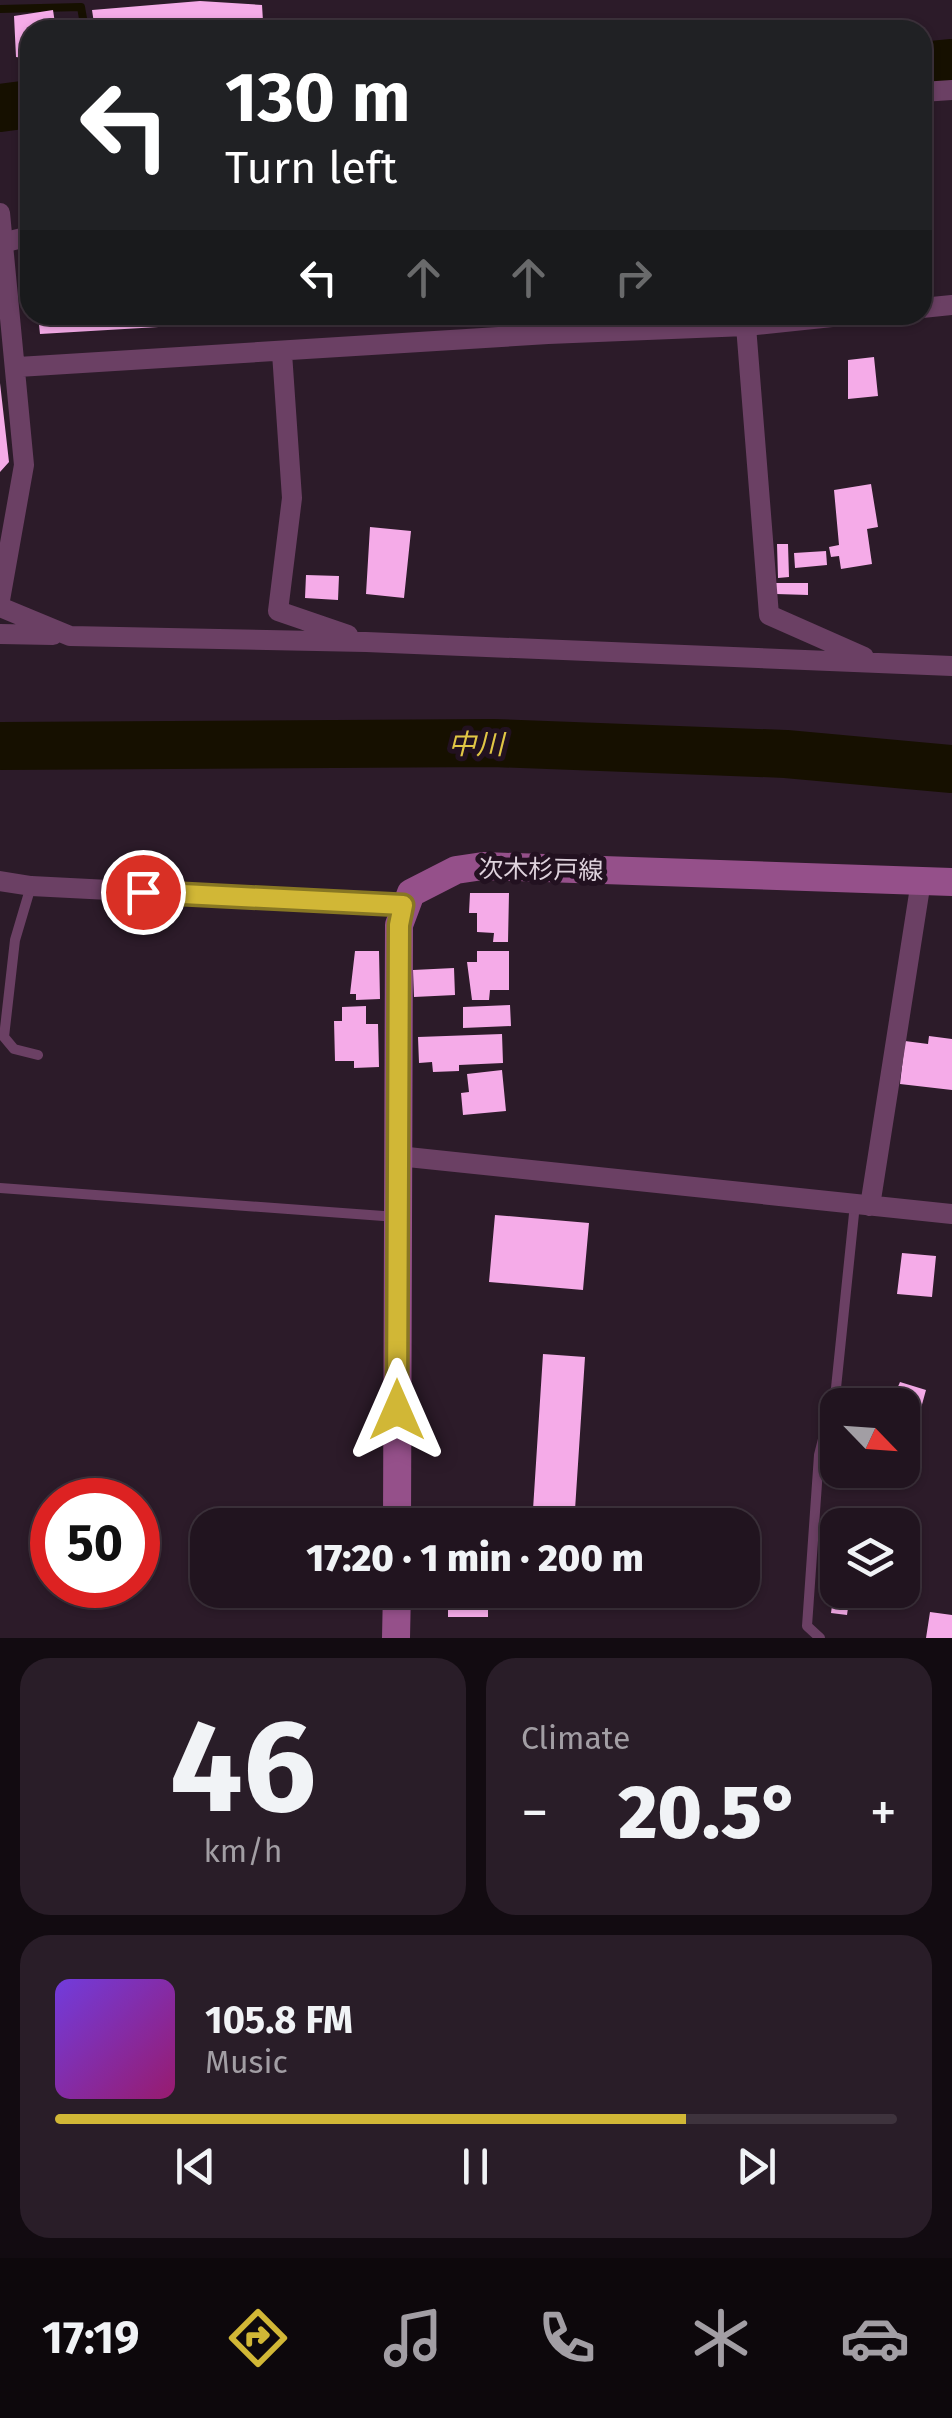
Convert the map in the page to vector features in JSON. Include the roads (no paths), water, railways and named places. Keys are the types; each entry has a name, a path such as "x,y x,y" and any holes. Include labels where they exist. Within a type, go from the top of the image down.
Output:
{"main road":[{"name":"次木杉戸線","path":"403,905 427,881 456,870 483,866 952,882"},
{"path":"397,1508 399,925 403,905"},
{"path":"396,1638 397,1608"}],"street":[{"path":"0,213 18,367 24,465 0,604 70,636"},
{"path":"6,242 20,238"},
{"path":"18,367 282,352 538,325"},
{"path":"646,325 755,325"},
{"path":"746,326 769,615 877,663"},
{"path":"282,352 292,498 278,611 366,642"},
{"path":"0,634 366,642 952,666"},
{"path":"0,881 31,886 403,905"},
{"path":"863,1205 921,881"},
{"path":"398,1156 952,1214"}],"lane":[{"path":"31,886 15,940 4,1036 14,1049 38,1055"},
{"path":"0,1188 398,1217"},
{"path":"820,1638 807,1626 819,1455 836,1388 863,1205"}],"waterway":[{"path":"0,9 81,7 83,20"},
{"path":"932,65 952,63"},
{"path":"0,108 20,105"},
{"name":"中川","path":"0,746 493,743 786,754 952,769"}]}
